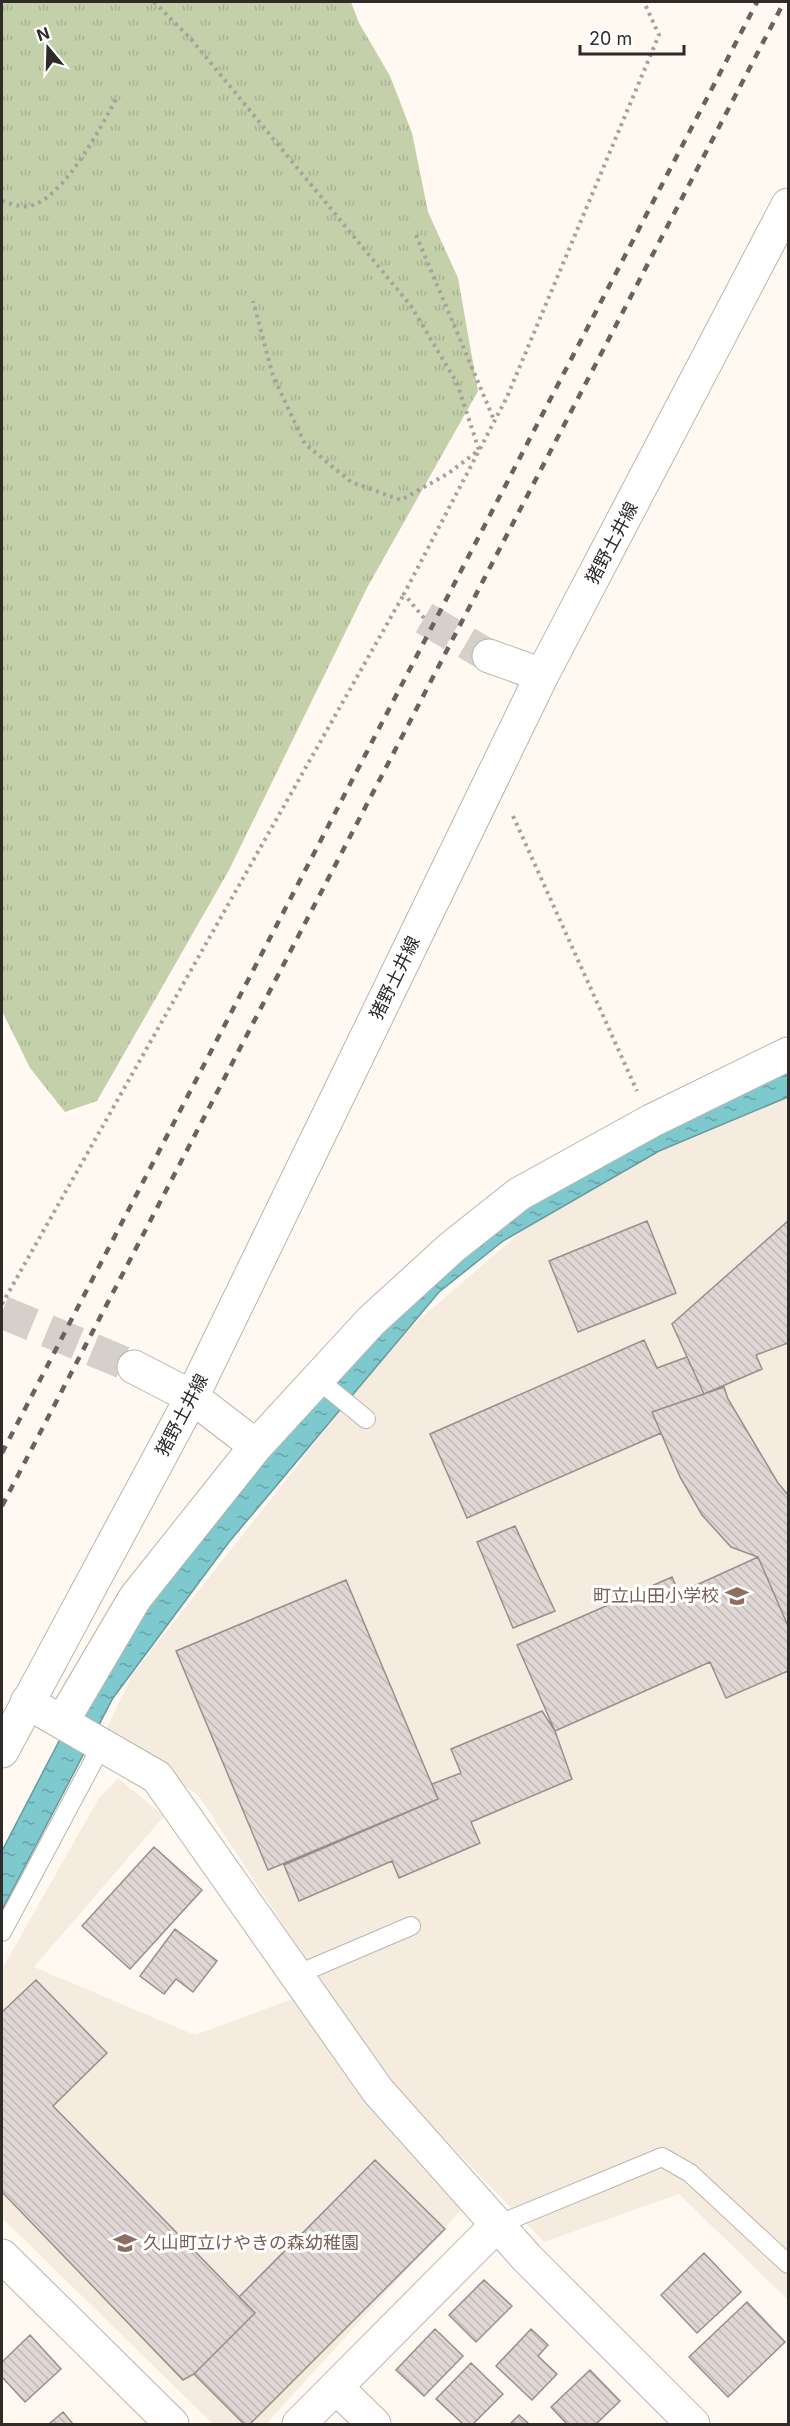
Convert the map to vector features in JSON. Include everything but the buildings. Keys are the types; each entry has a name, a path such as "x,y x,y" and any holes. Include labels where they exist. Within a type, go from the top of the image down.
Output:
{"street":[{"name":"猪野土井線","path":"2,1750 192,1397 542,675 789,205"},
{"path":"489,656 542,675"},
{"path":"62,1722 135,1598 256,1446 316,1378 371,1321 452,1248 519,1194 651,1121 789,1054"},
{"path":"134,1367 192,1397 256,1446"},
{"path":"27,1702 157,1777 378,2091 497,2225 693,2424"},
{"path":"299,2424 338,2388 497,2225"},
{"path":"2,2256 21,2272 172,2424"},
{"path":"338,2388 374,2424"}],"lane":[{"path":"316,1378 366,1419"},
{"path":"2,1932 102,1745"},
{"path":"296,1975 411,1926"},
{"path":"497,2225 662,2157 690,2174 789,2264"}],"path":[{"path":"154,2 191,39 411,306 457,383 479,450"},
{"path":"2,1304 404,594 494,421 659,35 644,2"},
{"path":"2,201 28,207 45,200 76,166 116,99"},
{"path":"416,235 494,421"},
{"path":"253,301 273,376 305,444 351,482 401,500 449,473 479,450"},
{"path":"404,594 424,618"},
{"path":"494,774 651,1121"}],"shaded area":[{"path":"788,1096 788,2300 679,2194 544,2242 393,2086 310,1966 199,1796 106,1730 132,1675 398,1338 529,1225 668,1146"},
{"path":"118,1778 164,1816 34,1967 195,2035 295,1998 364,2101 461,2210 266,2424 213,2424 2,2218 2,1969 99,1798"}],"green space":[{"path":"2,2 351,2 359,23 390,76 412,133 428,212 458,278 478,391 368,586 229,870 97,1101 65,1112 30,1068 2,1011"}],"water":[{"path":"788,1068 788,1097 659,1151 503,1241 439,1292 229,1542 113,1698 2,1910 2,1851 58,1743 132,1616 359,1345 482,1234 611,1155"}],"tunnel":[{"path":"424,618 489,656"},
{"path":"2,1312 134,1367"}],"railway":[{"path":"2,1453 757,2"},
{"path":"2,1506 784,2"}],"place":[{"name":"町立山田小学校","path":"737,1596"},
{"name":"久山町立けやきの森幼稚園","path":"125,2243"}]}
